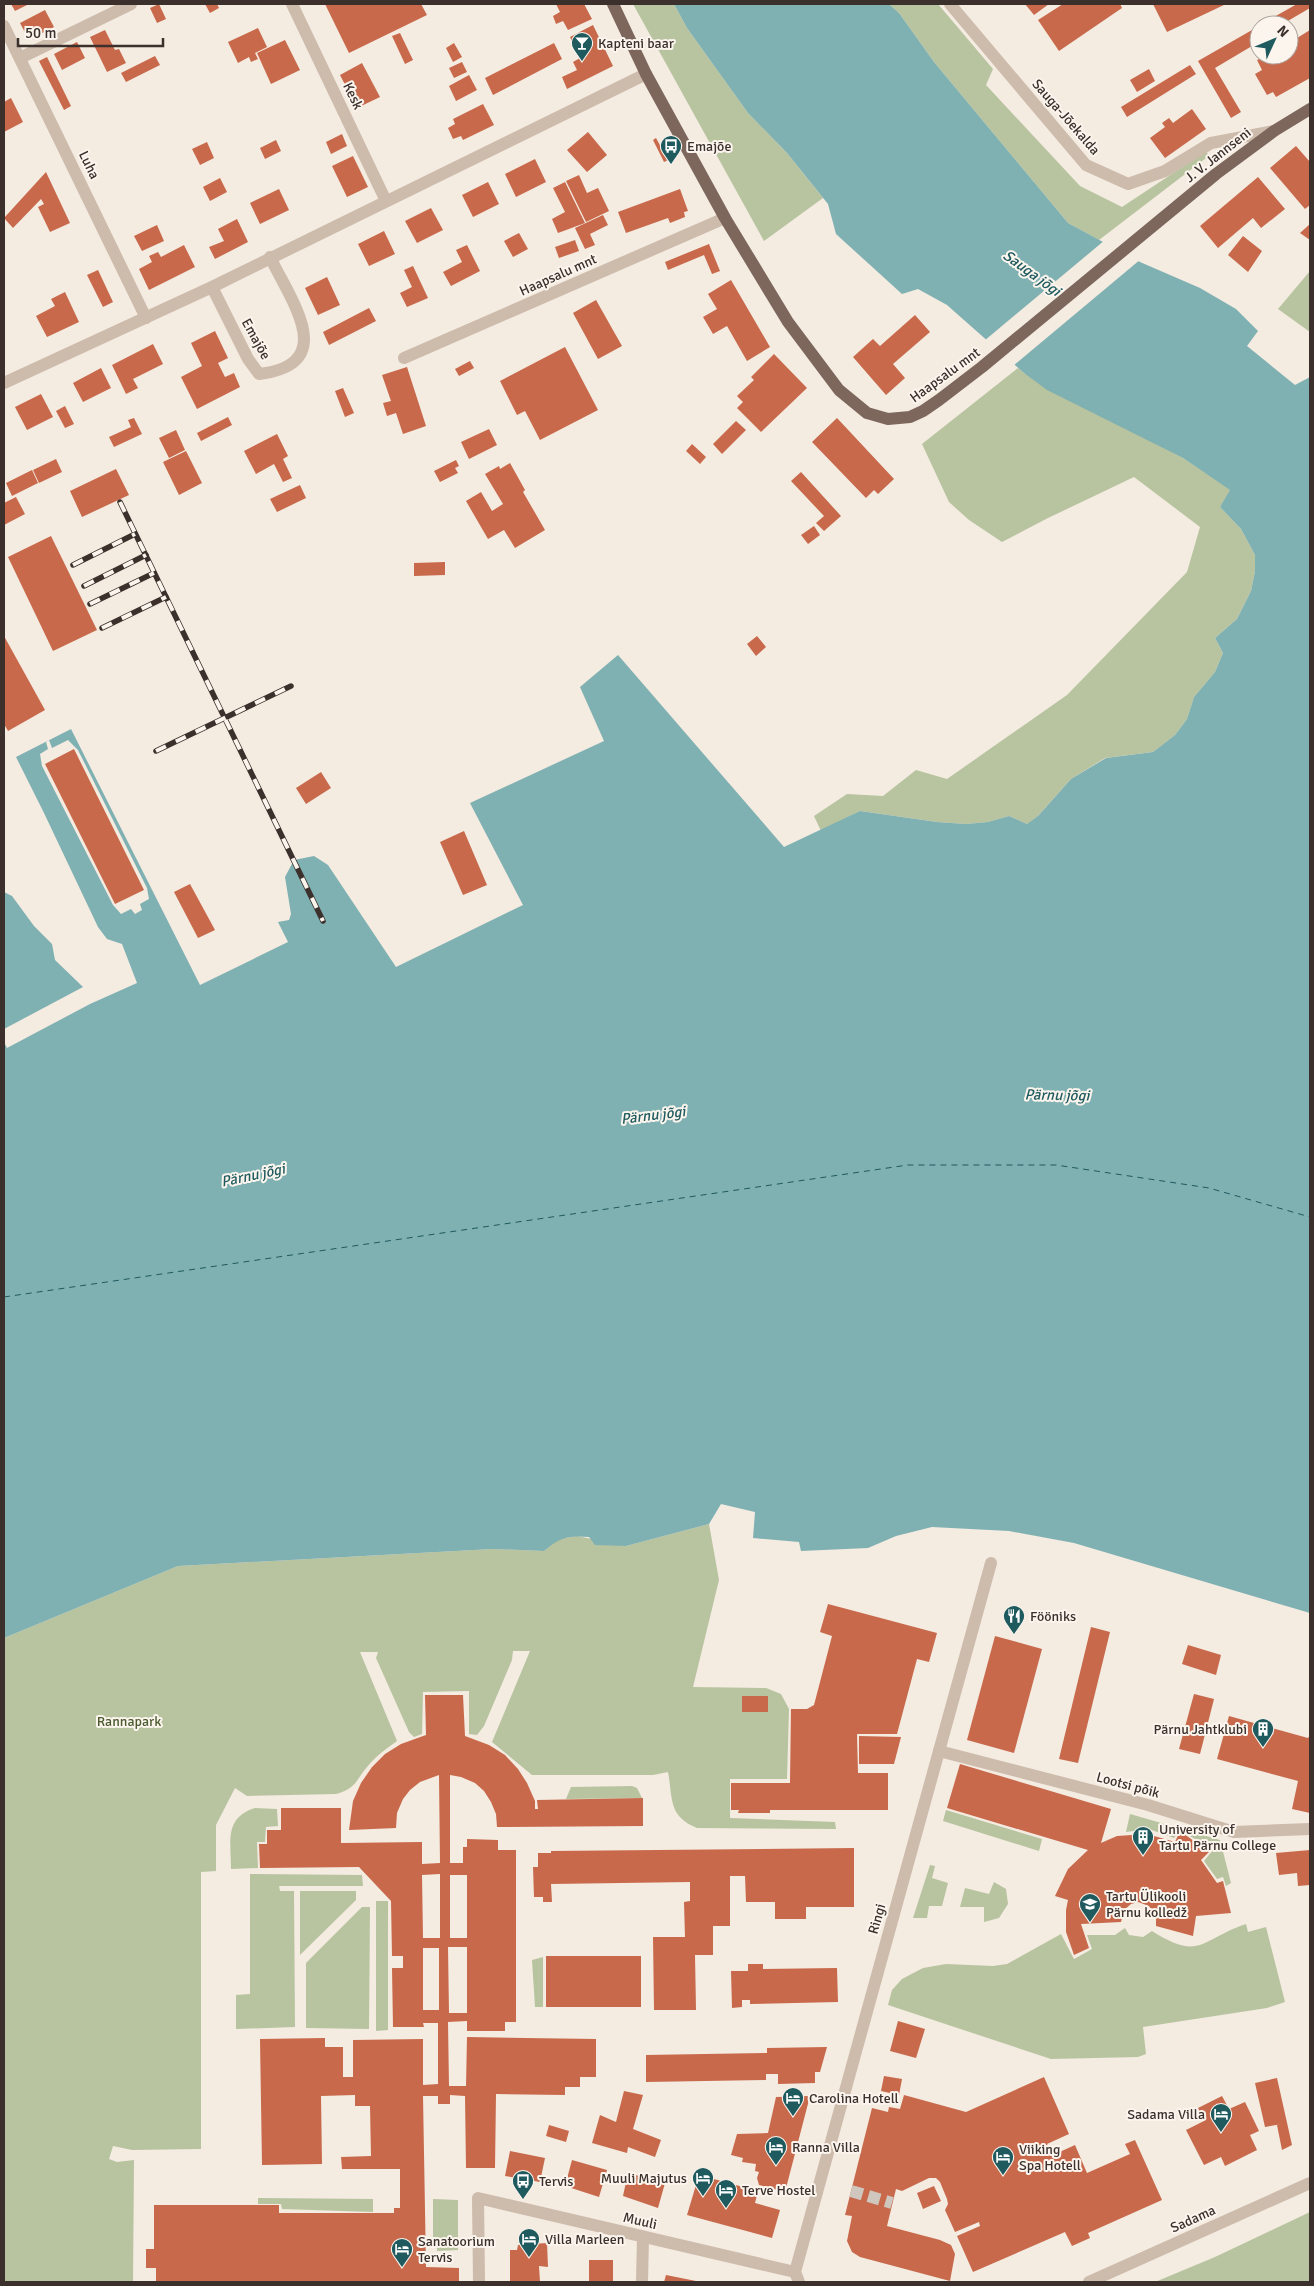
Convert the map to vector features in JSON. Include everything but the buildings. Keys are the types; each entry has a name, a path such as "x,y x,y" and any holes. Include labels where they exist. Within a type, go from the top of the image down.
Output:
{"main road":[{"name":"Haapsalu mnt","path":"613,4 646,74 725,218 788,322 839,390 867,413 888,419 910,417 923,411 982,367 1148,231"},
{"name":"J. V. Jannseni","path":"1148,231 1216,174 1274,131 1310,109"}],"street":[{"path":"20,58 131,4"},
{"name":"Kesk","path":"292,4 386,201"},
{"name":"Sauga-Jõekalda","path":"950,4 1086,165 1128,184 1166,170 1211,143 1274,131"},
{"name":"Luha","path":"4,26 146,318"},
{"path":"4,383 146,318 646,74"},
{"name":"Haapsalu mnt","path":"404,358 725,218"},
{"name":"Emajõe","path":"212,286 248,359 259,374 278,372 289,367 299,358 305,348 302,325 270,257"},
{"name":"Ringi","path":"797,2277 991,1564"},
{"name":"Lootsi põik","path":"939,1751 1148,1805 1234,1832 1310,1829"},
{"name":"Sadama","path":"1088,2282 1310,2183"},
{"name":"Muuli","path":"478,2282 478,2198 643,2237 797,2277"},
{"path":"642,2282 643,2237"}],"green space":[{"path":"633,4 674,4 687,28 748,113 787,153 823,198 764,241"},
{"path":"889,4 938,4 993,69 986,85 1080,186 1122,207 1205,152 1210,155 1099,240 1068,223 934,62 899,13"},
{"path":"1310,271 1310,332 1278,309"},
{"path":"1018,368 1024,373 1183,458 1231,490 1220,507 1241,529 1255,555 1255,571 1251,591 1237,619 1215,638 1223,653 1215,672 1194,697 1187,719 1175,735 1153,752 1105,758 1071,779 1037,817 1027,824 1009,816 988,822 966,824 937,822 860,811 821,831 814,816 847,794 883,796 916,770 947,779 1067,695 1187,572 1200,527 1134,477 1002,542 969,520 949,502 922,444"},
{"name":"Rannapark","path":"709,1524 719,1580 693,1687 766,1688 781,1694 789,1709 787,1779 730,1779 730,1818 835,1822 836,1829 697,1828 681,1818 676,1812 668,1772 653,1775 532,1775 492,1742 530,1651 513,1651 512,1660 484,1726 477,1735 469,1734 469,1691 423,1692 422,1734 414,1737 409,1732 376,1658 378,1652 360,1652 397,1741 374,1759 355,1784 343,1792 336,1794 247,1796 235,1788 216,1825 216,1871 201,1872 201,2149 132,2150 113,2146 109,2159 117,2162 134,2160 133,2282 4,2282 4,1638 178,1566 492,1549 544,1551 558,1539 577,1536 626,1546"},
{"path":"632,1786 637,1788 642,1798 566,1799 571,1787"},
{"path":"255,1808 277,1809 278,1826 266,1827 265,1842 257,1842 258,1868 231,1869 230,1840 234,1824 245,1812"},
{"path":"946,1810 1042,1839 1039,1851 943,1821"},
{"path":"1130,1814 1220,1840 1231,1883 1226,1886 1223,1877 1217,1879 1204,1861 1213,1850 1180,1830 1174,1838 1149,1829 1126,1832"},
{"path":"930,1865 935,1866 932,1878 948,1883 942,1906 929,1906 927,1918 913,1918"},
{"path":"250,1874 362,1875 363,1886 279,1886 280,1891 294,1891 295,2027 236,2029 236,1995 250,1994"},
{"path":"994,1882 1006,1889 1008,1904 999,1918 984,1922 984,1907 960,1907 965,1888 989,1894"},
{"path":"300,1891 356,1891 356,1900 300,1955"},
{"path":"376,1901 388,1901 388,2030 376,2031"},
{"path":"362,1907 370,1907 369,2029 306,2028 306,1963"},
{"path":"1246,1924 1248,1932 1266,1927 1285,2002 1267,2008 1143,2027 1146,2054 1138,2057 1051,2059 888,2005 892,1990 902,1979 923,1968 946,1964 993,1966 1007,1964 1061,1934 1074,1959 1092,1949 1087,1935 1115,1935 1125,1928 1129,1935 1143,1937 1152,1931 1181,1945 1191,1946 1200,1945"},
{"path":"543,1957 543,2007 535,2007 532,1960"},
{"path":"258,2198 373,2199 373,2212 282,2209 281,2204 258,2204"},
{"path":"433,2199 458,2200 458,2250 437,2251 437,2244 433,2244"},
{"path":"1310,2212 1310,2282 1155,2282 1215,2257"}],"water":[{"path":"674,4 889,4 899,13 934,62 1068,223 1140,262 1200,288 1236,309 1258,331 1247,346 1295,385 1310,377 1310,1613 1074,1543 1009,1531 932,1527 896,1536 868,1548 801,1551 799,1542 753,1538 755,1512 721,1504 709,1524 626,1546 595,1545 589,1537 575,1537 559,1540 544,1551 492,1549 178,1566 4,1638 4,1042 7,1048 90,1004 137,983 122,944 107,939 98,927 16,757 71,729 200,985 288,942 278,922 289,920 291,914 285,877 294,860 314,856 328,865 396,967 523,905 470,803 604,741 580,687 618,655 784,847 860,811 937,822 966,824 988,822 1009,816 1027,824 1038,816 1071,779 1106,758 1153,752 1175,735 1187,719 1194,697 1215,672 1223,653 1215,638 1237,619 1251,591 1255,571 1255,555 1241,529 1220,507 1230,490 1183,458 1047,390 1024,373 947,305 918,289 902,294 836,234 828,204 787,153 748,113 687,28"},
{"path":"4,892 12,896 34,926 52,944 55,960 83,987 4,1029"}],"pier":[{"path":"1105,240 1141,259 1013,366 984,341"},
{"path":"49,740 52,748 68,740 78,750 147,888 149,899 140,904 142,910 135,914 131,909 121,914 113,905 42,766 40,754 48,749 46,742"}],"ferry route":[{"path":"4,1297 908,1165 1056,1165 1209,1188 1310,1217"}],"tunnel":[{"path":"851,2191 892,2203"}],"railway":[{"path":"120,502 323,921"},
{"path":"73,565 135,534"},
{"path":"84,586 146,555"},
{"path":"90,604 154,573"},
{"path":"102,628 166,597"},
{"path":"156,751 291,686"}],"place":[{"name":"Kapteni baar","path":"582,62"},
{"name":"Emajõe","path":"671,165"},
{"name":"Fööniks","path":"1014,1635"},
{"name":"Pärnu Jahtklubi","path":"1263,1748"},
{"name":"University of Tartu Pärnu College","path":"1143,1856"},
{"name":"Tartu Ülikooli Pärnu kolledž","path":"1090,1923"},
{"name":"Carolina Hotell","path":"793,2117"},
{"name":"Sadama Villa","path":"1221,2133"},
{"name":"Ranna Villa","path":"776,2166"},
{"name":"Viiking Spa Hotell","path":"1003,2176"},
{"name":"Muuli Majutus","path":"703,2197"},
{"name":"Tervis","path":"523,2200"},
{"name":"Terve Hostel","path":"726,2209"},
{"name":"Villa Marleen","path":"529,2258"},
{"name":"Sanatoorium Tervis","path":"402,2268"}],"water label":[{"name":"Sauga jõgi","path":"1032,273"},
{"name":"Pärnu jõgi","path":"1057,1095"},
{"name":"Pärnu jõgi","path":"653,1115"},
{"name":"Pärnu jõgi","path":"253,1175"}]}
